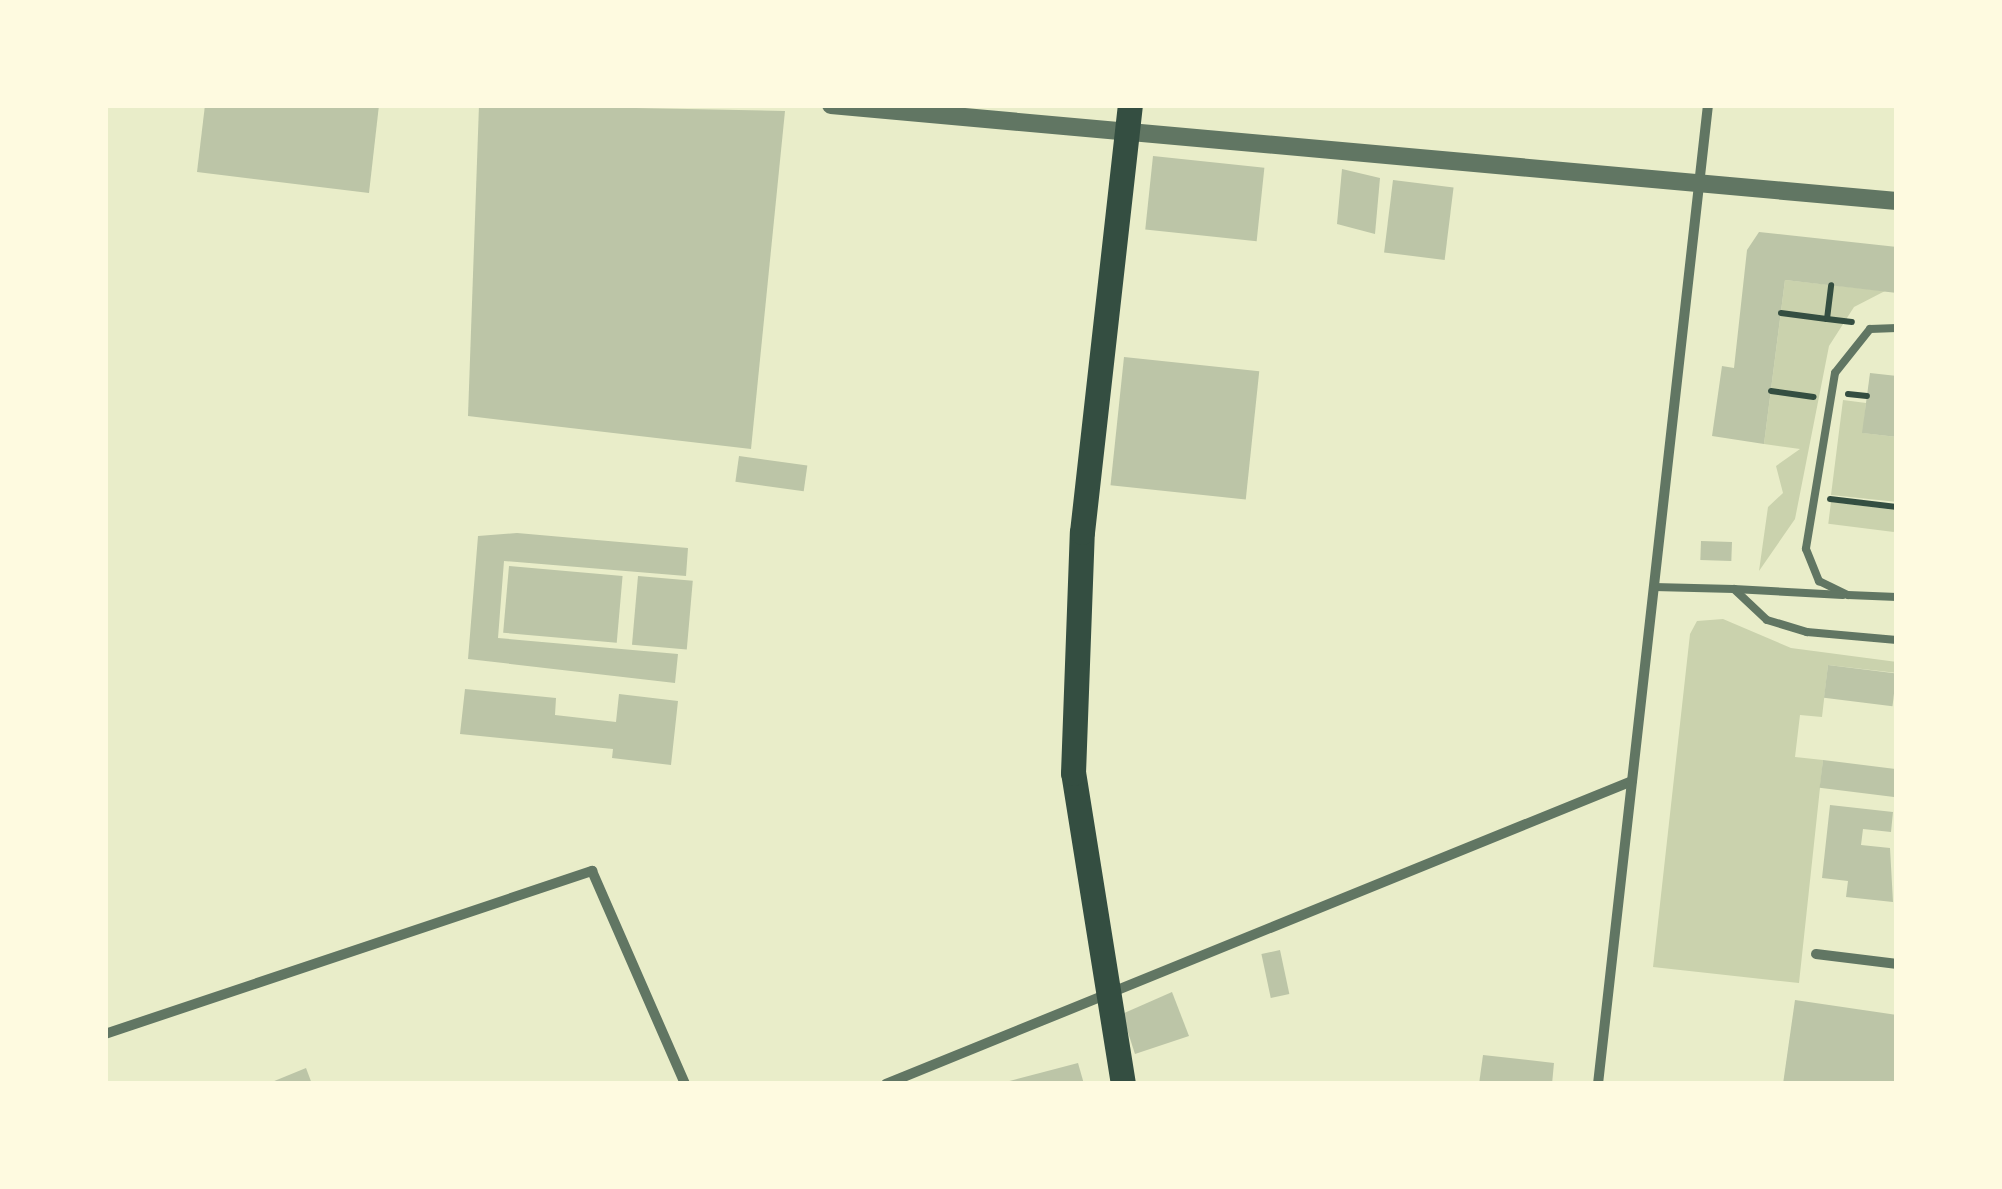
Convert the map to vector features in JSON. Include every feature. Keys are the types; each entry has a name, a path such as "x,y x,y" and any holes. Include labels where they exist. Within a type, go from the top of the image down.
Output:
{"main road":[{"path":"1124,1084 1103,996 1074,774 1074,639 1128,116"}],"street":[{"path":"830,105 1128,116 1699,182 1897,200"},
{"path":"1598,1084 1708,105"},
{"path":"886,1084 1632,781"},
{"path":"105,1034 592,871 686,1084"},
{"path":"1816,954 1897,964"}],"lane":[{"path":"1848,595 1806,565 1829,400 1854,341 1897,328"},
{"path":"1654,586 1897,597"},
{"path":"1734,589 1767,620 1794,628 1897,640"}],"path":[{"path":"1781,313 1827,319 1830,285"},
{"path":"1770,391 1829,400"},
{"path":"1814,497 1897,506"}],"green space":[{"path":"1785,280 1885,291 1854,307 1829,346 1795,519 1759,571 1768,507 1783,493 1776,466 1800,449 1764,444"},
{"path":"1843,400 1866,403 1863,433 1897,437 1897,502 1831,495"},
{"path":"1831,502 1897,510 1894,532 1828,524"},
{"path":"1723,619 1791,648 1897,662 1897,673 1828,665 1822,717 1800,715 1795,757 1823,760 1799,983 1653,967 1690,634 1697,621"}],"building":[{"path":"205,105 379,105 369,193 197,172"},
{"path":"479,105 785,111 751,449 468,416"},
{"path":"1153,156 1264,168 1257,241 1145,230"},
{"path":"1342,169 1380,178 1375,234 1337,224"},
{"path":"1393,180 1454,187 1445,260 1384,252"},
{"path":"1759,232 1897,247 1897,293 1785,280 1764,444 1712,436 1722,366 1734,368 1747,250"},
{"path":"1124,357 1259,371 1246,500 1111,485"},
{"path":"1870,373 1897,376 1897,437 1862,433"},
{"path":"739,456 807,466 804,491 735,482"},
{"path":"517,533 688,548 686,576 504,561 498,638 678,654 675,683 468,659 478,536"},
{"path":"1701,541 1732,542 1731,561 1700,560"},
{"path":"509,566 623,576 617,643 503,633"},
{"path":"638,576 693,581 687,650 632,645"},
{"path":"1828,665 1896,673 1892,706 1824,698"},
{"path":"465,689 556,698 555,715 616,722 619,694 678,701 671,765 612,758 613,749 460,734"},
{"path":"1823,760 1897,769 1894,797 1820,788"},
{"path":"1830,805 1893,812 1891,832 1863,829 1861,845 1890,848 1893,902 1846,897 1848,881 1822,878"},
{"path":"1280,950 1289,994 1271,998 1261,954"},
{"path":"1172,992 1189,1036 1135,1054 1122,1014"},
{"path":"1795,1000 1897,1015 1897,1084 1783,1084"},
{"path":"1483,1055 1554,1063 1552,1084 1479,1084"},
{"path":"1078,1063 1084,1084 1002,1084 1002,1083"},
{"path":"306,1068 312,1084 267,1084"}]}
